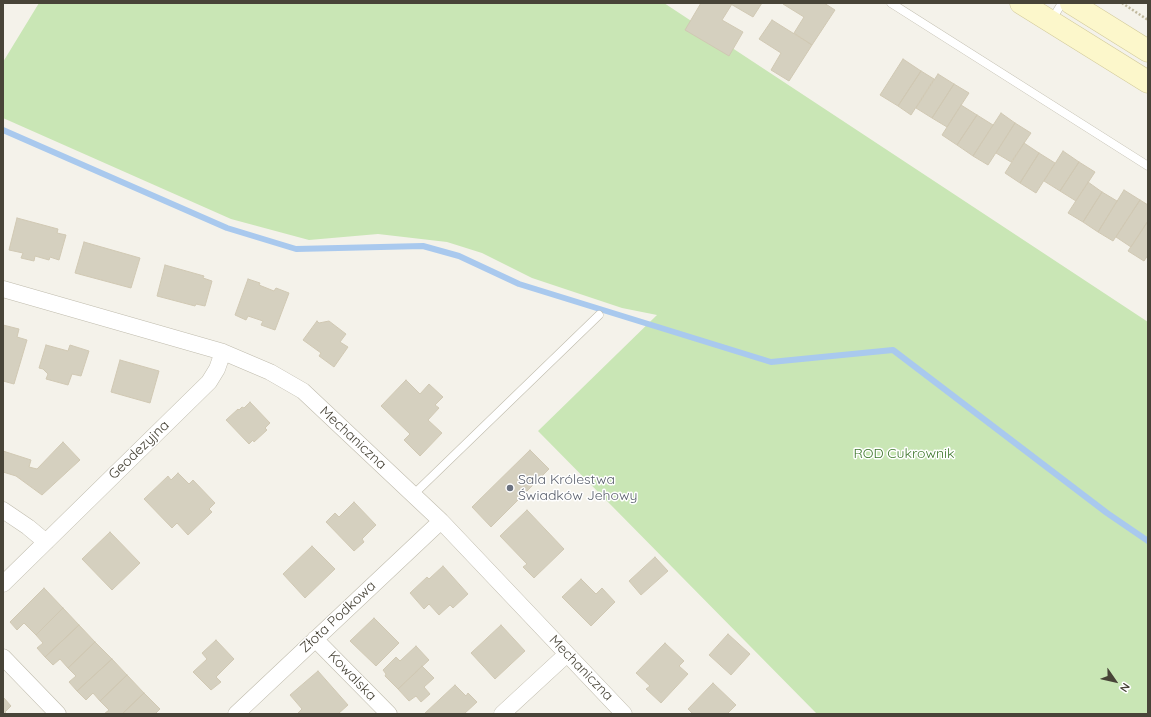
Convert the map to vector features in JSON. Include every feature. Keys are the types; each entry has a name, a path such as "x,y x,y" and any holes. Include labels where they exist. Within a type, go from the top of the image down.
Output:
{"main road":[{"path":"1021,3 1148,82"},
{"path":"1071,3 1148,51"}],"street":[{"name":"Mechaniczna","path":"3,289 223,352 270,372 303,391 441,521 624,714"},
{"name":"Geodezyjna","path":"3,584 209,382 217,368 223,352"},
{"path":"3,510 46,542"},
{"name":"Złota Podkowa","path":"236,714 441,521"},
{"name":"Kowalska","path":"316,639 389,714"},
{"path":"502,714 567,654"},
{"path":"3,657 58,714"}],"lane":[{"path":"891,3 1148,166"},
{"path":"1050,21 1062,3"},
{"path":"414,494 599,315"}],"path":[{"path":"1122,3 1148,20"}],"green space":[{"name":"ROD Cukrownik","path":"39,3 664,3 1148,322 1148,714 817,714 538,431 657,315 622,308 532,278 482,253 447,242 378,234 309,240 231,219 3,118 3,62"}],"building":[{"path":"701,3 732,4 722,20 743,32 729,56 685,30"},
{"path":"729,3 762,3 753,17"},
{"path":"824,3 835,10 812,45 794,33 804,17 783,4"},
{"path":"772,20 812,45 789,81 771,70 781,53 759,39"},
{"path":"903,59 921,71 898,106 880,95"},
{"path":"921,71 934,79 911,115 898,106"},
{"path":"938,74 954,84 932,118 916,108"},
{"path":"954,84 969,93 947,127 932,118"},
{"path":"961,105 977,115 957,145 942,135"},
{"path":"1001,113 1015,123 988,165 973,156"},
{"path":"977,115 993,125 973,156 957,145"},
{"path":"1015,123 1031,133 1011,162 996,153"},
{"path":"1024,143 1039,153 1020,183 1005,173"},
{"path":"1063,151 1079,162 1060,191 1044,181"},
{"path":"1039,153 1055,163 1036,193 1020,183"},
{"path":"1079,162 1095,172 1076,201 1060,191"},
{"path":"1088,182 1102,192 1083,222 1068,213"},
{"path":"1124,190 1140,200 1113,241 1098,232"},
{"path":"1102,192 1117,201 1098,232 1083,222"},
{"path":"1140,200 1148,205 1148,221 1131,247 1116,237"},
{"path":"17,218 58,229 57,233 66,235 59,260 50,257 49,260 35,256 34,261 21,258 23,253 9,250"},
{"path":"1148,221 1148,255 1144,261 1128,251"},
{"path":"84,242 140,258 131,288 75,273"},
{"path":"165,265 204,276 203,278 212,281 205,306 196,304 195,306 157,296"},
{"path":"248,279 260,283 259,285 274,291 276,288 289,293 275,330 261,325 263,321 248,316 246,320 235,315"},
{"path":"317,321 319,323 329,321 346,334 340,342 348,347 334,367 319,356 321,353 303,340"},
{"path":"3,325 19,329 17,337 27,340 14,384 3,381"},
{"path":"46,345 68,351 70,345 89,351 81,376 72,374 68,385 46,379 48,374 43,369 39,368"},
{"path":"120,360 159,371 150,403 111,392"},
{"path":"406,380 420,394 429,384 443,397 435,405 439,408 428,420 442,433 420,456 404,440 410,434 381,406"},
{"path":"250,402 270,423 265,428 267,430 254,442 253,440 249,444 226,420 238,409 239,410 242,407 244,408"},
{"path":"63,442 80,460 42,495 16,476 3,472 3,451 31,460 29,467 37,469"},
{"name":"Sala Królestwa Świadków Jehowy","path":"530,450 549,469 491,527 472,507"},
{"path":"178,473 189,484 193,480 215,503 209,509 212,512 188,535 177,523 172,528 144,499 168,476 171,480"},
{"path":"354,502 376,525 362,539 364,542 354,551 326,522 335,513 339,517"},
{"path":"527,510 564,549 534,578 523,567 527,564 500,536"},
{"path":"110,532 140,563 112,590 82,559"},
{"path":"312,546 335,569 305,598 283,574"},
{"path":"655,557 668,571 641,595 629,581"},
{"path":"443,566 468,594 453,608 450,605 439,615 429,604 424,609 410,593 427,577 429,579"},
{"path":"581,579 596,594 602,588 615,602 591,626 562,597"},
{"path":"44,588 63,608 36,635 24,623 17,630 10,622"},
{"path":"63,608 79,625 45,657 37,648 43,643 36,635"},
{"path":"374,618 399,643 376,666 350,641"},
{"path":"79,625 95,642 68,668 60,659 53,665 45,657"},
{"path":"501,625 525,651 495,679 471,653"},
{"path":"728,634 750,654 731,675 709,655"},
{"path":"216,640 234,659 216,677 221,682 211,690 193,672 207,659 202,653"},
{"path":"95,642 112,659 77,691 69,682 76,676 68,668"},
{"path":"665,643 684,661 679,666 688,674 661,703 646,689 650,686 636,673"},
{"path":"416,646 429,660 398,689 385,676 386,674 383,670 396,657 400,661"},
{"path":"112,659 127,675 100,701 93,693 86,700 77,691"},
{"path":"422,666 434,678 424,687 430,694 421,702 416,696 409,701 398,689"},
{"path":"318,671 348,705 338,714 297,714 302,709 290,695"},
{"path":"127,675 144,693 122,714 104,714 109,710 100,701"},
{"path":"713,683 736,705 727,714 693,714 688,709"},
{"path":"455,685 466,696 468,693 477,702 464,714 424,714"},
{"path":"144,693 160,709 155,714 122,714"},
{"path":"3,698 11,706 5,712 7,714 3,714"}],"waterway":[{"path":"3,130 227,228 296,249 423,246 459,256 519,284 771,362 893,350 1107,513 1148,541"}],"place":[{"name":"Sala Królestwa Świadków Jehowy","path":"510,488"}]}
